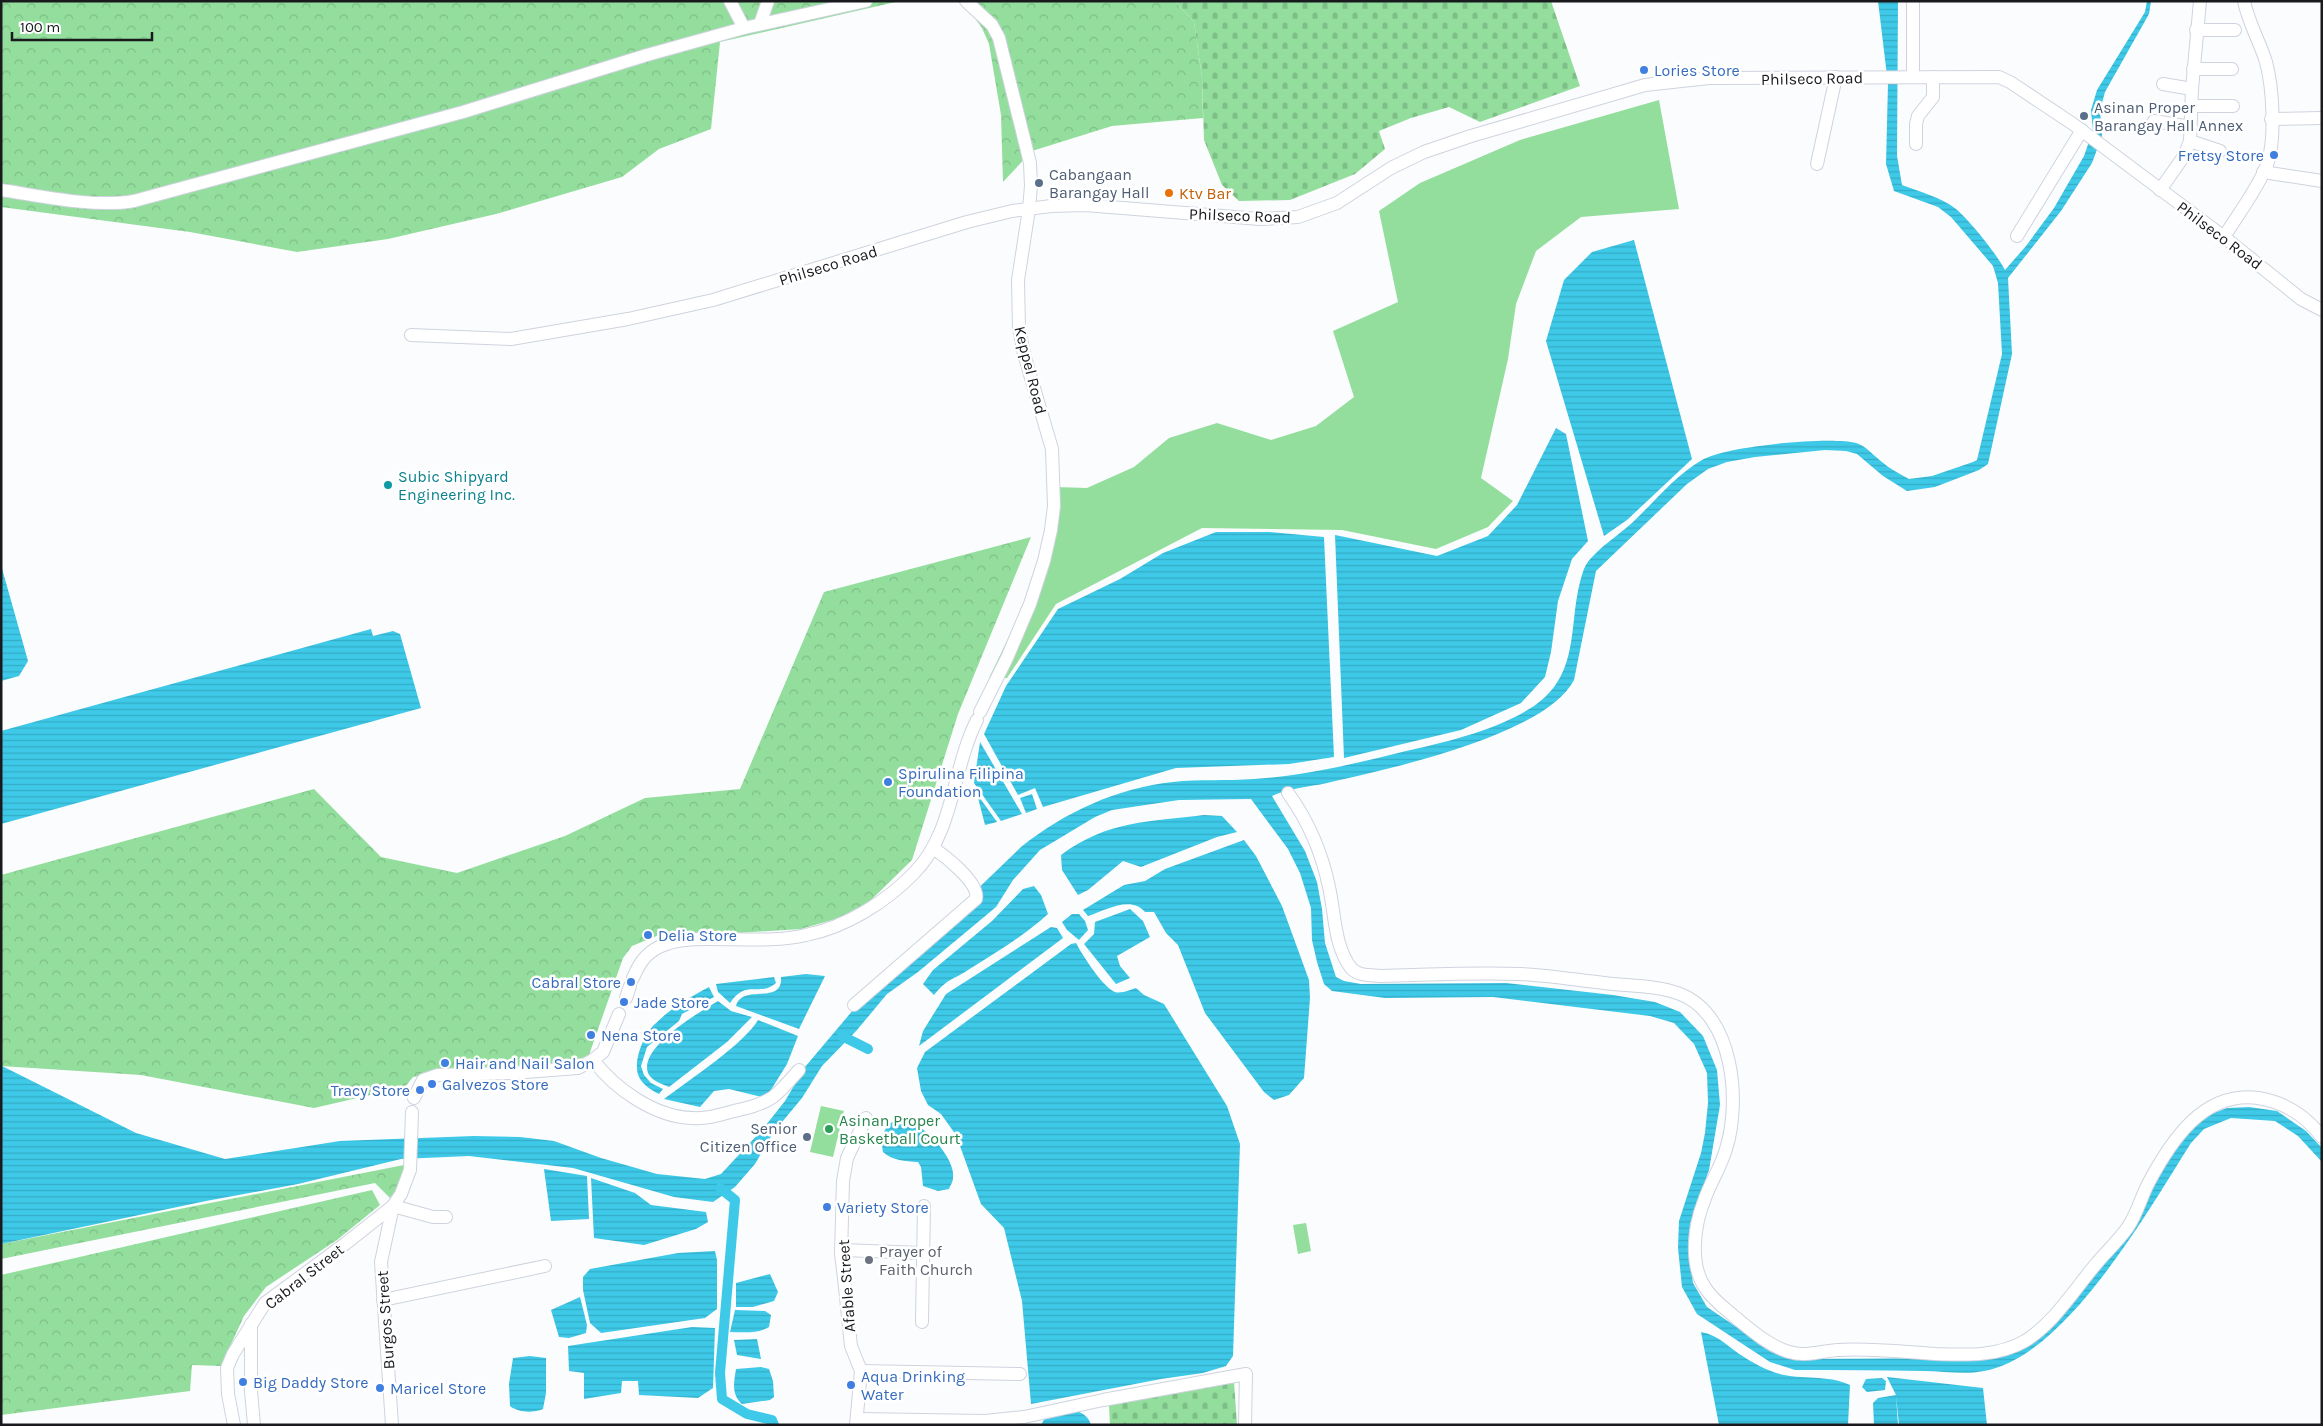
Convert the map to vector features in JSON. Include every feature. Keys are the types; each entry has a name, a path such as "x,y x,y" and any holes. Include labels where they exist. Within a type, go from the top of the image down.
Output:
{"street":[{"path":"730,1 744,28"},
{"path":"760,24 768,1"},
{"path":"1,190 91,202 134,202 463,112 647,55 744,28 866,1"},
{"name":"Keppel Road","path":"593,1060 604,1049 644,958 660,946 673,942 692,940 783,939 809,935 830,928 867,909 898,888 915,873 933,848 942,829 956,776 978,716 1007,658 1030,604 1052,530 1055,481 1052,449 1026,361 1020,328 1020,267 1029,210 1030,163 1002,45 992,25 966,1"},
{"path":"1910,77 1913,1"},
{"path":"2160,190 2184,156 2190,141 2196,30 2200,1"},
{"path":"2224,237 2263,172 2270,152 2271,119 2266,63 2244,1"},
{"path":"2196,30 2234,30"},
{"path":"2194,69 2232,69"},
{"path":"1817,164 1836,77"},
{"name":"Philseco Road","path":"411,335 484,340 511,339 628,319 713,300 991,215 1051,206 1085,205 1260,218 1298,217 1337,203 1397,164 1424,152 1616,92 1645,85 1686,79 1836,77 1999,77 2010,82 2120,158 2224,237 2301,299 2322,310"},
{"path":"1916,144 1918,116 1933,97 1933,77"},
{"path":"2162,84 2192,88"},
{"path":"2192,106 2233,106"},
{"path":"2271,119 2322,118"},
{"path":"2154,121 2191,127"},
{"path":"2017,236 2085,133"},
{"path":"2190,141 2220,151"},
{"path":"2263,172 2322,181"},
{"path":"1288,793 1307,820 1318,846 1329,886 1343,952 1351,967 1358,974 1380,976 1523,974 1660,989 1688,998 1712,1020 1721,1036 1728,1057 1732,1085 1732,1117 1726,1150 1698,1219 1697,1270 1704,1287 1717,1302 1768,1341 1790,1352 1806,1354 1837,1350 1866,1350 1976,1355 2009,1348 2024,1341 2044,1326 2125,1231 2149,1182 2181,1133 2201,1112 2242,1098 2267,1100 2291,1109 2314,1127 2322,1137"},
{"path":"854,1005 976,899 975,889 955,865 933,848"},
{"path":"593,1060 610,1081 628,1094 649,1105 689,1118 715,1116 760,1104 780,1090 799,1070"},
{"name":"Burgos Street","path":"392,1425 381,1262 393,1206 404,1188 410,1161 413,1105 423,1080 438,1075 573,1069 593,1060"},
{"name":"Afable Street","path":"857,1422 861,1371 851,1346 842,1250 844,1168 866,1118"},
{"path":"393,1206 433,1217 446,1217"},
{"name":"Cabral Street","path":"254,1425 251,1391 251,1324 265,1303 393,1206"},
{"path":"922,1322 924,1206"},
{"path":"842,1250 922,1254"},
{"path":"383,1300 546,1266"},
{"path":"234,1425 228,1394 227,1368 251,1324"},
{"path":"861,1371 1020,1374"},
{"path":"857,1422 985,1422 1024,1418 1103,1400 1246,1374 1245,1425"}],"green space":[{"path":"1,1 900,1 720,42 711,129 659,149 622,177 496,214 388,239 297,252 190,232 1,207"},
{"path":"958,1 1175,1 1194,22 1202,77 1203,118 1112,126 1032,151 1003,182 1001,115 989,44 982,28 971,13"},
{"path":"1175,1 1551,1 1580,86 1480,122 1449,107 1411,118 1379,131 1385,149 1355,174 1290,200 1239,201 1222,185 1204,140 1202,77 1194,22"},
{"path":"1659,100 1679,209 1581,217 1536,251 1516,304 1508,359 1481,478 1513,501 1488,527 1436,549 1342,530 1202,528 1056,604 1007,678 989,678 1045,562 1055,487 1087,488 1134,467 1169,438 1217,423 1271,440 1316,426 1354,397 1333,331 1398,302 1379,211 1420,183 1520,140"},
{"path":"1031,537 958,714 912,860 869,902 839,918 801,929 690,936 659,935 632,946 623,958 589,1055 573,1064 435,1073 413,1077 405,1087 314,1108 141,1075 1,1066 1,875 314,789 381,857 457,873 565,836 645,798 740,789 824,592"},
{"path":"821,1106 844,1111 833,1157 810,1152"},
{"path":"404,1165 399,1189 391,1199 375,1183 1,1259 1,1244"},
{"path":"372,1190 380,1205 337,1240 266,1287 244,1316 221,1366 192,1365 190,1391 1,1415 1,1275"},
{"path":"1306,1223 1311,1251 1298,1254 1293,1225"},
{"path":"1234,1382 1237,1425 1110,1425 1109,1405"}],"water":[{"path":"1878,1 1898,1 1897,156 1902,185 1937,198 1956,209 1996,255 2005,270 2026,246 2054,208 2084,156 2093,130 2091,110 2097,90 2145,12 2147,1 2151,1 2149,14 2105,92 2100,110 2102,136 2092,163 2061,211 2008,278 2012,354 1988,464 1979,470 1935,487 1907,491 1883,476 1857,454 1846,451 1825,450 1755,457 1727,462 1708,469 1687,484 1596,571 1574,680 1558,700 1532,718 1499,734 1462,747 1387,769 1292,789 1272,796 1305,851 1317,882 1325,943 1336,977 1344,981 1361,984 1506,983 1613,995 1655,1002 1680,1012 1703,1036 1717,1070 1720,1105 1709,1170 1690,1224 1688,1246 1693,1283 1707,1307 1775,1353 1794,1359 1984,1358 2042,1328 2104,1252 2173,1145 2201,1118 2227,1108 2249,1107 2277,1111 2306,1131 2322,1148 2322,1162 2298,1136 2275,1121 2231,1118 2204,1129 2191,1143 2129,1240 2102,1276 2074,1310 2045,1339 2015,1360 1984,1371 1969,1373 1795,1370 1770,1362 1697,1314 1682,1287 1678,1248 1679,1221 1701,1153 1708,1103 1707,1073 1694,1044 1674,1023 1650,1016 1493,997 1385,998 1332,991 1324,984 1317,962 1312,940 1311,908 1300,873 1288,849 1251,799 1179,800 1112,810 1095,817 1040,850 1013,880 996,907 918,972 887,994 857,1030 822,1066 802,1098 773,1133 755,1164 735,1187 713,1202 674,1197 573,1168 469,1156 401,1159 298,1184 206,1201 1,1244 2,1066 136,1133 225,1159 340,1141 474,1136 520,1137 554,1141 601,1158 657,1174 705,1179 721,1174 762,1130 785,1101 805,1067 859,1003 1021,847 1055,823 1112,796 1152,785 1173,782 1244,780 1328,769 1453,740 1487,729 1519,715 1534,706 1550,692 1560,677 1567,661 1571,643 1579,588 1584,569 1593,556 1634,521 1666,488 1693,466 1714,455 1732,450 1778,444 1843,441 1863,446 1888,467 1909,479 1932,476 1977,460 2002,354 1998,283 1993,266 1951,217 1938,207 1894,191 1886,164 1888,84"},
{"path":"1634,240 1692,459 1627,520 1604,536 1546,341 1564,280 1592,252"},
{"path":"1556,428 1566,434 1588,541 1572,559 1558,601 1551,652 1545,677 1521,703 1461,730 1344,758 1335,535 1437,556 1488,536 1517,505"},
{"path":"1216,532 1269,532 1324,537 1334,757 1289,764 1176,768 1043,807 1035,788 1018,795 984,734 1006,686 1058,609 1120,579 1163,553"},
{"path":"1,565 28,661 19,676 1,681"},
{"path":"371,629 373,636 393,631 400,634 421,708 1,824 1,731"},
{"path":"980,742 1022,814 1001,821 974,783"},
{"path":"977,794 997,822 985,825"},
{"path":"1032,794 1037,809 1026,813 1020,798"},
{"path":"1204,815 1222,816 1237,832 1217,837 1141,867 1123,861 1088,890 1078,895 1062,870 1061,855 1096,835 1130,824"},
{"path":"1244,840 1256,856 1282,906 1309,980 1310,998 1304,1078 1289,1095 1274,1100 1264,1092 1205,1013 1178,945 1166,933 1154,912 1145,912 1139,907 1126,904 1088,916 1083,910 1124,885 1145,881 1165,869"},
{"path":"1034,886 1041,895 1048,914 1009,944 946,983 934,995 923,984 933,970 992,921 1023,889"},
{"path":"1130,909 1143,921 1150,937 1117,956 1120,966 1130,978 1116,984 1084,944 1094,934 1095,922"},
{"path":"1072,914 1079,914 1085,921 1088,930 1079,940 1067,930 1062,922"},
{"path":"1051,927 1057,928 1063,938 919,1046 923,1031 946,994"},
{"path":"1076,943 1098,976 1113,991 1121,992 1136,988 1144,995 1164,1004 1227,1106 1240,1144 1233,1356 1226,1366 1203,1373 1161,1379 1031,1404 1022,1301 1004,1228 981,1204 956,1135 941,1114 928,1105 921,1091 917,1068 925,1052 1071,944"},
{"path":"806,974 825,976 799,1029 736,1006 740,999 746,996 776,991 780,986 781,977"},
{"path":"774,977 776,983 770,987 742,991 730,1003 718,992 716,984"},
{"path":"709,987 714,997 682,1014 679,1021 647,1047 641,1066 644,1075 651,1083 663,1089 659,1094 643,1082 637,1071 638,1056 643,1041 661,1018"},
{"path":"718,1001 731,1011 752,1017 727,1042 669,1087 653,1079 649,1075 647,1065 651,1054 660,1043 671,1032"},
{"path":"758,1020 798,1036 787,1064 766,1098 729,1089 714,1091 700,1107 664,1099 729,1051 751,1030"},
{"path":"894,1121 909,1123 923,1129 941,1148 947,1156 953,1171 953,1179 949,1189 938,1191 923,1186 921,1167 918,1162 895,1159 883,1152 883,1134"},
{"path":"544,1169 587,1176 589,1219 551,1221"},
{"path":"591,1178 635,1193 651,1205 706,1212 708,1222 696,1229 644,1245 594,1238"},
{"path":"715,1251 717,1260 717,1309 705,1318 601,1333 590,1323 583,1290 583,1277 590,1269 678,1253"},
{"path":"770,1274 778,1292 774,1301 753,1307 736,1307 736,1283"},
{"path":"580,1297 587,1325 586,1333 569,1338 559,1337 551,1310"},
{"path":"735,1310 765,1311 771,1315 769,1327 755,1332 730,1332"},
{"path":"692,1327 715,1328 713,1388 698,1398 639,1395 638,1381 622,1381 621,1393 584,1399 584,1373 569,1371 568,1346"},
{"path":"1701,1332 1719,1339 1747,1359 1771,1371 1791,1376 1831,1379 1850,1385 1848,1425 1719,1425"},
{"path":"757,1339 761,1359 737,1355 734,1340"},
{"path":"530,1356 546,1358 546,1393 543,1409 526,1412 510,1406 509,1384 513,1358"},
{"path":"761,1367 769,1369 773,1381 774,1397 770,1400 742,1404 735,1392 736,1369"},
{"path":"1887,1377 1983,1388 1987,1425 1899,1425 1896,1396 1898,1425 1874,1425 1873,1403 1878,1398 1896,1395"},
{"path":"1882,1378 1886,1381 1885,1390 1867,1392 1862,1387 1866,1379"},
{"path":"1072,1410 1084,1414 1091,1425 1041,1425 1046,1416"}],"waterway":[{"path":"842,1036 868,1049"},
{"path":"720,1188 735,1200 720,1373 722,1399 747,1414 772,1420 774,1425"}],"place":[{"name":"Lories Store","path":"1644,70"},
{"name":"Asinan Proper Barangay Hall Annex","path":"2084,116"},
{"name":"Fretsy Store","path":"2274,155"},
{"name":"Cabangaan Barangay Hall","path":"1039,183"},
{"name":"Ktv Bar","path":"1169,193"},
{"name":"Subic Shipyard Engineering Inc.","path":"388,485"},
{"name":"Spirulina Filipina Foundation","path":"888,782"},
{"name":"Delia Store","path":"648,935"},
{"name":"Cabral Store","path":"631,982"},
{"name":"Jade Store","path":"624,1002"},
{"name":"Nena Store","path":"591,1035"},
{"name":"Hair and Nail Salon","path":"445,1063"},
{"name":"Galvezos Store","path":"432,1084"},
{"name":"Tracy Store","path":"420,1090"},
{"name":"Asinan Proper Basketball Court","path":"829,1129"},
{"name":"Senior Citizen Office","path":"807,1137"},
{"name":"Variety Store","path":"827,1207"},
{"name":"Prayer of Faith Church","path":"869,1260"},
{"name":"Big Daddy Store","path":"243,1382"},
{"name":"Aqua Drinking Water","path":"851,1385"},
{"name":"Maricel Store","path":"380,1388"}]}
